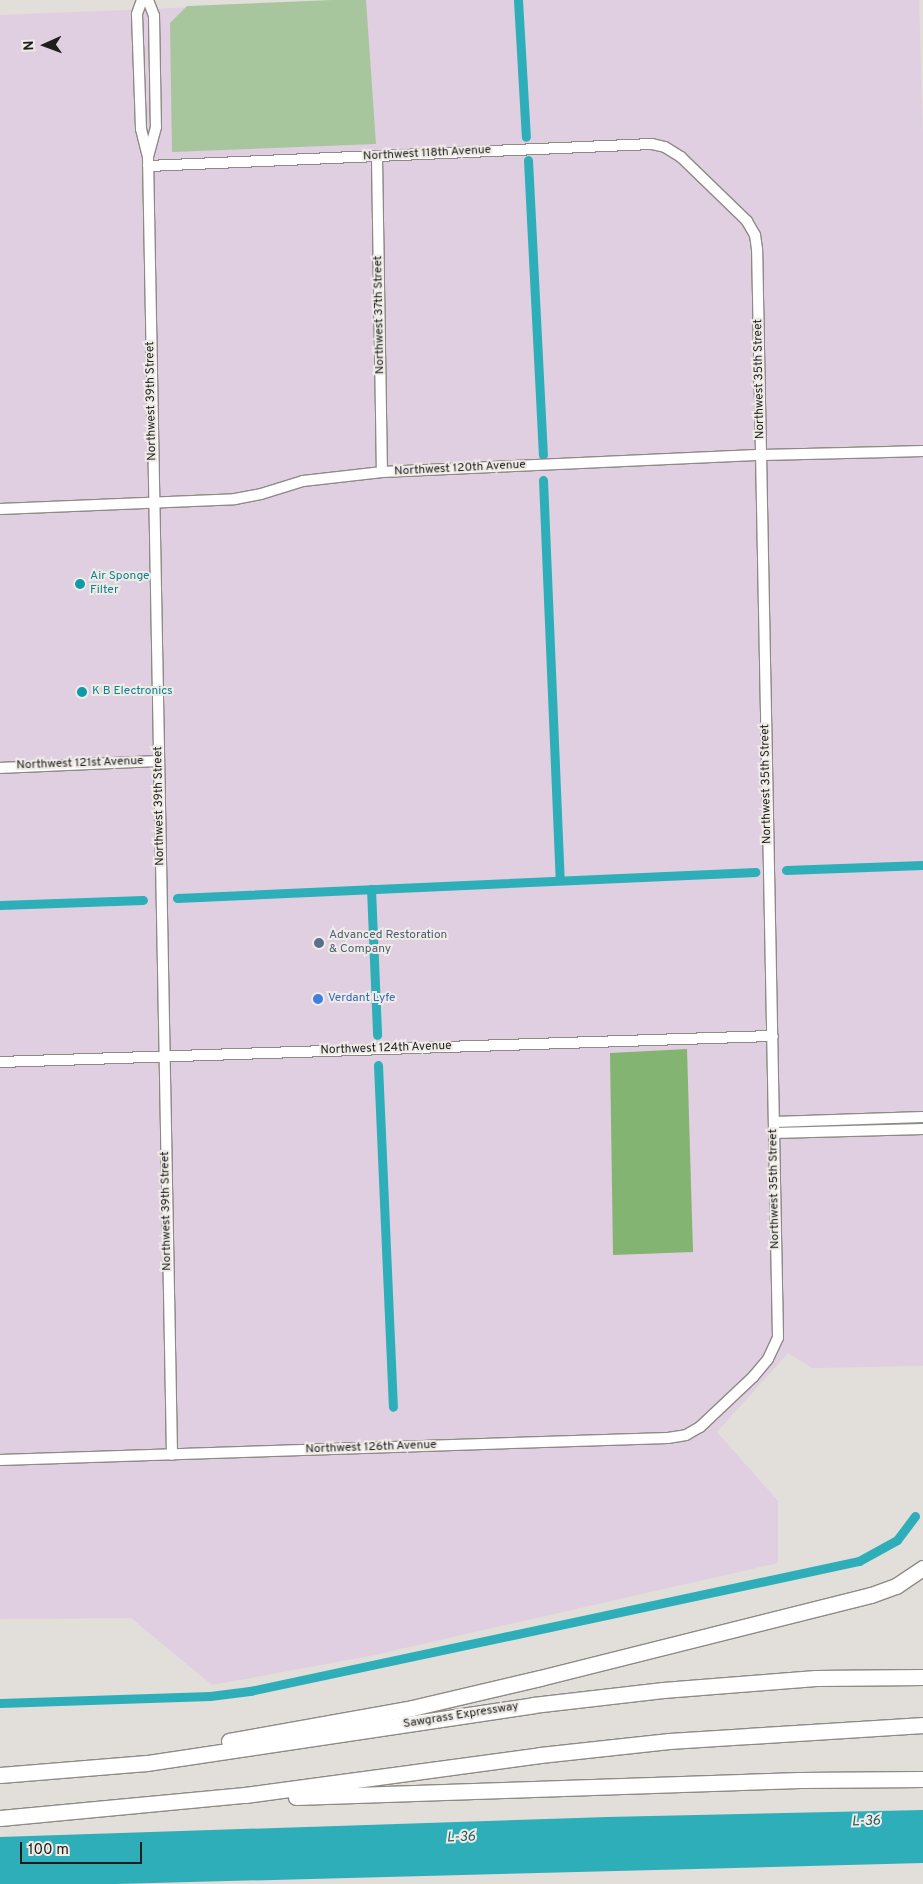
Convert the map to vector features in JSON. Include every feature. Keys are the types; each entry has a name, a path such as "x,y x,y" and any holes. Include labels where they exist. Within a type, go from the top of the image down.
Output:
{"highway":[{"path":"147,1763 179,1749 374,1715 494,1689 871,1595 896,1586 923,1568"},
{"name":"Sawgrass Expressway","path":"0,1775 147,1763 533,1705 663,1690 816,1678 923,1677"},
{"path":"0,1818 245,1796 540,1754 669,1740 923,1725"},
{"path":"245,1796 385,1795 800,1780 923,1779"}],"street":[{"name":"Northwest 39th Street","path":"142,0 137,14 140,120 148,161 172,1455"},
{"name":"Northwest 39th Street","path":"148,0 154,16 156,127 148,161"},
{"name":"Northwest 118th Avenue","path":"148,161 377,157 652,144 665,147 682,157 698,172"},
{"name":"Northwest 37th Street","path":"377,157 382,472"},
{"name":"Northwest 35th Street","path":"698,172 742,215 755,235 762,455 778,1338 768,1359 730,1401"},
{"name":"Northwest 120th Avenue","path":"0,509 234,498 261,494 303,481 382,472 762,455 923,451"},
{"name":"Northwest 121st Avenue","path":"0,768 159,761"},
{"name":"Northwest 124th Avenue","path":"0,1062 773,1036"},
{"path":"774,1122 923,1117"},
{"path":"774,1133 923,1129"},
{"name":"Northwest 126th Avenue","path":"0,1460 668,1438 686,1435 700,1427 730,1401"}],"shaded area":[{"path":"374,0 919,0 923,135 923,1366 812,1368 788,1353 717,1432 778,1501 778,1563 370,1656 212,1685 131,1618 0,1619 0,15"}],"green space":[{"path":"366,0 376,144 172,152 170,23 187,6"},
{"path":"687,1049 693,1252 613,1255 610,1053"}],"water":[{"name":"L-36","path":"923,1810 923,1863 116,1884 0,1884 0,1837 607,1817"}],"waterway":[{"path":"518,0 526,137"},
{"path":"528,160 543,455"},
{"path":"543,480 560,880"},
{"path":"786,870 923,865"},
{"path":"177,898 755,872"},
{"path":"371,889 377,1035"},
{"path":"0,905 143,900"},
{"path":"378,1065 393,1407"},
{"path":"0,1703 210,1696 250,1691 859,1561 897,1540 915,1516"}],"place":[{"name":"Air Sponge Filter","path":"80,584"},
{"name":"K B Electronics","path":"82,692"},
{"name":"Advanced Restoration & Company","path":"319,943"},
{"name":"Verdant Lyfe","path":"318,999"}]}
